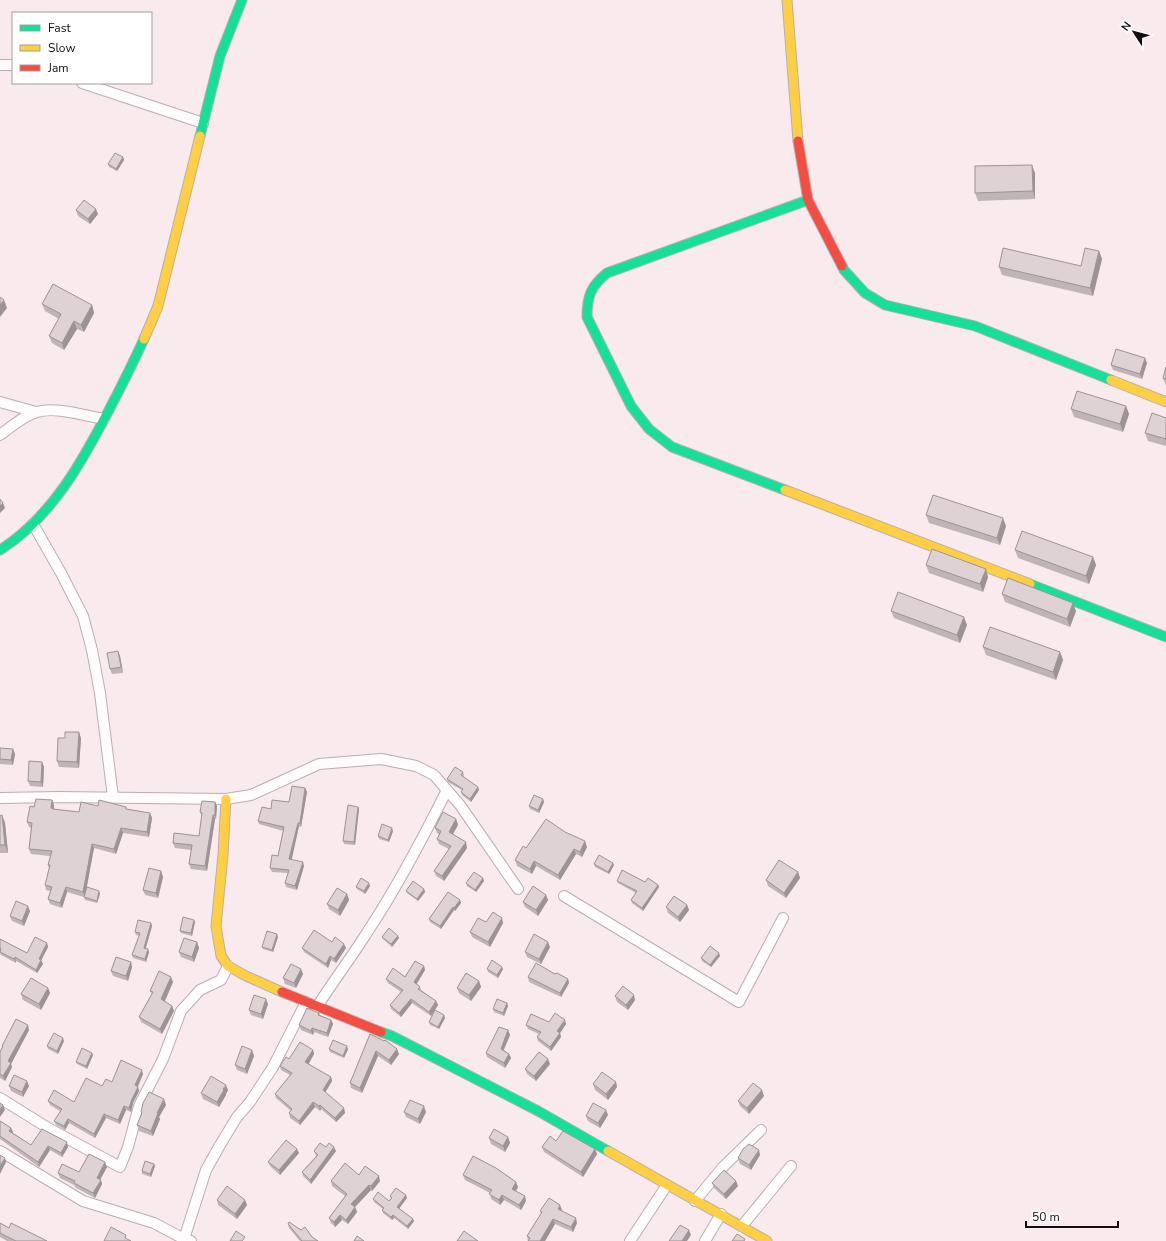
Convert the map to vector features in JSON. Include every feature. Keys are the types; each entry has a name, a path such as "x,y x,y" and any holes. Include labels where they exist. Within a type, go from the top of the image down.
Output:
{"street":[{"path":"0,550 11,544 33,524 55,498 83,457 133,364 158,306 220,56 242,0"},
{"path":"787,0 797,138 808,200 844,270 865,293 885,305 975,326 1166,402"},
{"path":"0,64 12,66"},
{"path":"85,84 203,123"},
{"path":"808,200 607,274 595,282 587,301 587,317 631,406 649,429 672,447 925,542 1166,637"},
{"path":"0,402 36,412"},
{"path":"0,435 36,412 51,409 104,419"},
{"path":"33,524 61,573 83,616 92,650 100,694 113,798"},
{"path":"0,798 226,799 251,795 318,764 381,759 416,766 434,776 460,805 518,889"},
{"path":"317,1007 368,932 425,835 447,790"},
{"path":"226,799 223,855 216,926 221,956 228,966 246,976 317,1007 399,1039 538,1111 767,1241"},
{"path":"564,896 739,1002 784,918"},
{"path":"0,1098 48,1128 120,1167 128,1147 139,1106 163,1059 181,1011 200,990 221,980 228,966"},
{"path":"0,1151 83,1201 154,1223 188,1240 206,1170 237,1117 250,1102 273,1067 306,1002"},
{"path":"695,1201 724,1167 761,1130"},
{"path":"742,1226 791,1166"},
{"path":"630,1241 667,1185"},
{"path":"705,1241 721,1214"}],"building":[{"path":"115,153 123,157 116,169 108,164"},
{"path":"1032,165 1033,191 975,193 975,166"},
{"path":"84,200 96,209 88,219 76,210"},
{"path":"1003,248 1081,266 1085,248 1099,251 1090,288 999,267"},
{"path":"53,284 92,305 81,325 74,321 62,343 49,336 61,314 42,304"},
{"path":"0,297 4,300 0,305"},
{"path":"1116,349 1145,358 1140,374 1111,365"},
{"path":"1166,367 1166,379 1163,378"},
{"path":"1077,391 1126,406 1120,424 1071,409"},
{"path":"1152,413 1166,418 1166,439 1145,433"},
{"path":"933,495 1003,518 997,538 926,515"},
{"path":"0,499 3,503 0,506"},
{"path":"1022,531 1093,557 1086,576 1015,550"},
{"path":"932,549 986,569 980,584 926,565"},
{"path":"1008,578 1073,603 1067,619 1002,594"},
{"path":"898,592 964,617 957,635 891,611"},
{"path":"990,627 1060,652 1053,672 983,647"},
{"path":"118,651 121,667 110,669 107,653"},
{"path":"65,732 79,732 77,762 57,761 58,738 65,738"},
{"path":"0,748 13,749 11,760 0,759"},
{"path":"29,761 42,762 41,782 28,781"},
{"path":"455,767 463,772 461,775 478,787 470,799 461,792 463,789 447,779"},
{"path":"292,786 305,788 300,823 298,823 289,859 303,862 295,886 285,883 289,870 270,868 272,855 278,856 284,827 258,821 262,807 271,809 272,800 289,802"},
{"path":"534,795 543,799 538,810 529,806"},
{"path":"36,799 52,800 51,808 53,809 79,812 81,802 98,806 99,800 126,807 126,809 150,813 147,832 121,828 114,849 92,844 83,892 66,887 60,903 48,899 52,887 45,885 52,851 29,849 32,823 27,822 30,806 34,807"},
{"path":"202,801 215,802 215,815 213,815 205,866 189,864 192,845 173,843 174,833 199,836"},
{"path":"348,805 358,807 354,842 343,841"},
{"path":"443,812 456,819 449,832 466,842 442,876 434,871 451,846 437,839 441,831 435,828"},
{"path":"2,815 5,845 0,845 0,816"},
{"path":"546,819 565,832 585,841 580,852 574,849 558,875 534,861 530,869 515,860 523,846 526,848"},
{"path":"382,824 392,828 388,840 378,836"},
{"path":"599,855 613,863 608,872 594,864"},
{"path":"779,860 798,872 784,893 766,880"},
{"path":"149,868 161,871 156,893 143,890"},
{"path":"622,870 645,882 648,878 658,885 642,908 631,900 637,891 617,881"},
{"path":"474,872 483,878 475,890 466,883"},
{"path":"361,878 369,883 364,891 356,887"},
{"path":"413,881 424,889 417,899 406,891"},
{"path":"533,886 546,895 536,910 523,902"},
{"path":"87,887 99,891 97,901 84,897"},
{"path":"337,888 347,894 338,910 327,904"},
{"path":"448,892 460,900 454,908 453,907 440,926 429,919"},
{"path":"674,896 687,905 678,917 666,907"},
{"path":"16,901 28,906 22,921 10,916"},
{"path":"493,912 502,918 488,942 470,932 478,918 486,922"},
{"path":"183,917 194,920 191,933 180,931"},
{"path":"138,920 151,923 144,948 148,949 145,959 132,955 140,933 135,932"},
{"path":"389,928 398,936 391,944 382,937"},
{"path":"314,930 332,942 335,937 344,944 334,959 330,956 326,964 302,948"},
{"path":"267,931 277,934 272,950 262,947"},
{"path":"534,934 548,942 539,959 525,952"},
{"path":"35,937 47,943 39,959 41,960 36,970 15,957 14,959 0,952 0,939 27,953"},
{"path":"184,938 197,942 192,957 179,952"},
{"path":"710,946 719,953 710,965 701,958"},
{"path":"116,957 131,962 126,976 111,971"},
{"path":"492,960 502,967 497,975 487,969"},
{"path":"415,961 424,966 414,982 420,987 418,989 436,1001 429,1012 411,999 399,1013 390,1005 403,990 386,979 393,968 405,977"},
{"path":"536,963 555,974 557,973 568,979 560,993 528,977"},
{"path":"291,964 301,969 294,983 283,978"},
{"path":"159,971 171,977 161,999 172,1006 160,1029 139,1017 153,992 150,991"},
{"path":"466,973 479,981 469,995 457,988"},
{"path":"31,978 48,988 39,1004 21,994"},
{"path":"623,986 634,995 626,1005 615,996"},
{"path":"254,995 266,999 261,1014 249,1010"},
{"path":"497,999 507,1003 503,1013 493,1009"},
{"path":"307,1008 319,1013 318,1015 331,1020 327,1033 312,1028 311,1031 299,1025"},
{"path":"435,1010 444,1015 438,1027 429,1022"},
{"path":"555,1013 565,1020 557,1031 560,1033 550,1047 537,1037 541,1032 526,1025 531,1014 549,1022"},
{"path":"16,1019 28,1025 8,1061 11,1063 3,1076 0,1074 0,1052"},
{"path":"499,1027 508,1030 501,1049 509,1054 504,1063 486,1053"},
{"path":"54,1033 63,1038 57,1051 47,1046"},
{"path":"370,1034 384,1041 385,1040 397,1049 389,1060 376,1051 360,1088 350,1083"},
{"path":"333,1040 347,1046 343,1056 329,1049"},
{"path":"300,1042 313,1050 305,1062 331,1077 323,1090 344,1108 335,1118 320,1105 319,1106 313,1102 299,1121 289,1113 292,1109 275,1094 292,1073 280,1066 286,1057 289,1059"},
{"path":"242,1046 252,1050 245,1069 235,1065"},
{"path":"82,1048 92,1053 86,1066 76,1062"},
{"path":"539,1052 548,1059 534,1076 525,1069"},
{"path":"121,1060 142,1070 135,1085 138,1087 129,1108 124,1106 118,1120 104,1114 94,1134 68,1119 64,1126 54,1121 62,1109 48,1101 54,1090 74,1102 86,1078 102,1086 106,1079 112,1082"},
{"path":"602,1072 616,1082 606,1094 593,1084"},
{"path":"14,1075 27,1081 22,1092 9,1086"},
{"path":"211,1076 226,1085 217,1102 201,1093"},
{"path":"753,1083 762,1090 747,1108 738,1101"},
{"path":"149,1092 164,1099 157,1113 151,1131 137,1125 142,1113 143,1103"},
{"path":"410,1100 424,1106 418,1119 404,1112"},
{"path":"0,1103 3,1105 0,1110"},
{"path":"593,1103 606,1110 598,1123 586,1116"},
{"path":"0,1121 11,1128 9,1131 31,1145 42,1129 67,1142 61,1153 48,1146 38,1162 0,1136"},
{"path":"494,1129 508,1137 503,1146 489,1138"},
{"path":"563,1131 595,1149 581,1172 542,1147 550,1136 556,1141"},
{"path":"286,1140 297,1149 279,1170 268,1162"},
{"path":"320,1143 326,1147 329,1143 334,1147 310,1180 302,1172 318,1155 314,1151"},
{"path":"749,1144 759,1150 749,1165 738,1158 743,1149"},
{"path":"89,1154 105,1162 97,1178 101,1180 93,1193 74,1183 75,1181 58,1173 62,1164 79,1172"},
{"path":"0,1155 5,1158 0,1166"},
{"path":"473,1156 496,1168 516,1182 512,1189 525,1196 519,1205 502,1195 499,1200 489,1194 492,1190 463,1175"},
{"path":"145,1161 154,1164 150,1174 142,1171"},
{"path":"345,1163 359,1175 365,1166 379,1176 371,1186 369,1185 351,1204 355,1207 346,1220 340,1215 334,1222 329,1218 347,1194 331,1181"},
{"path":"724,1170 736,1181 724,1194 712,1183"},
{"path":"227,1186 245,1200 235,1214 217,1200"},
{"path":"396,1188 406,1195 397,1207 413,1219 407,1226 393,1215 391,1217 382,1210 384,1208 373,1199 378,1192 389,1201 392,1198 390,1196"},
{"path":"549,1198 560,1205 558,1209 576,1218 571,1227 553,1219 540,1241 528,1241 530,1238 527,1236 542,1212 540,1211"},
{"path":"289,1222 301,1230 305,1227 312,1237 318,1241 302,1241 288,1224"},
{"path":"0,1223 9,1228 11,1223 47,1241 16,1241 0,1233"},
{"path":"680,1225 689,1230 682,1241 669,1241"},
{"path":"111,1227 126,1235 125,1238 131,1241 104,1241"},
{"path":"236,1231 245,1237 242,1241 230,1241"},
{"path":"464,1231 478,1241 457,1241"},
{"path":"737,1234 745,1239 744,1241 732,1241"},
{"path":"357,1236 364,1241 354,1241"}],"traffic: fast":[{"path":"200,136 220,56 242,0"},
{"path":"785,490 672,447 649,429 631,406 587,317 587,310 591,292 597,282 607,273 808,200"},
{"path":"842,266 865,293 885,305 975,326 1111,380"},
{"path":"0,550 35,522 64,488 99,430 144,339"},
{"path":"1030,584 1166,637"},
{"path":"381,1032 392,1036 538,1111 608,1151"}],"traffic: slow":[{"path":"787,0 798,141"},
{"path":"144,339 158,306 200,136"},
{"path":"1111,380 1166,402"},
{"path":"785,490 1030,584"},
{"path":"226,799 223,855 216,926 221,956 228,966 246,976 282,992"},
{"path":"608,1151 767,1241"}],"traffic: jam":[{"path":"798,141 808,200 842,266"},
{"path":"282,992 381,1032"}]}
